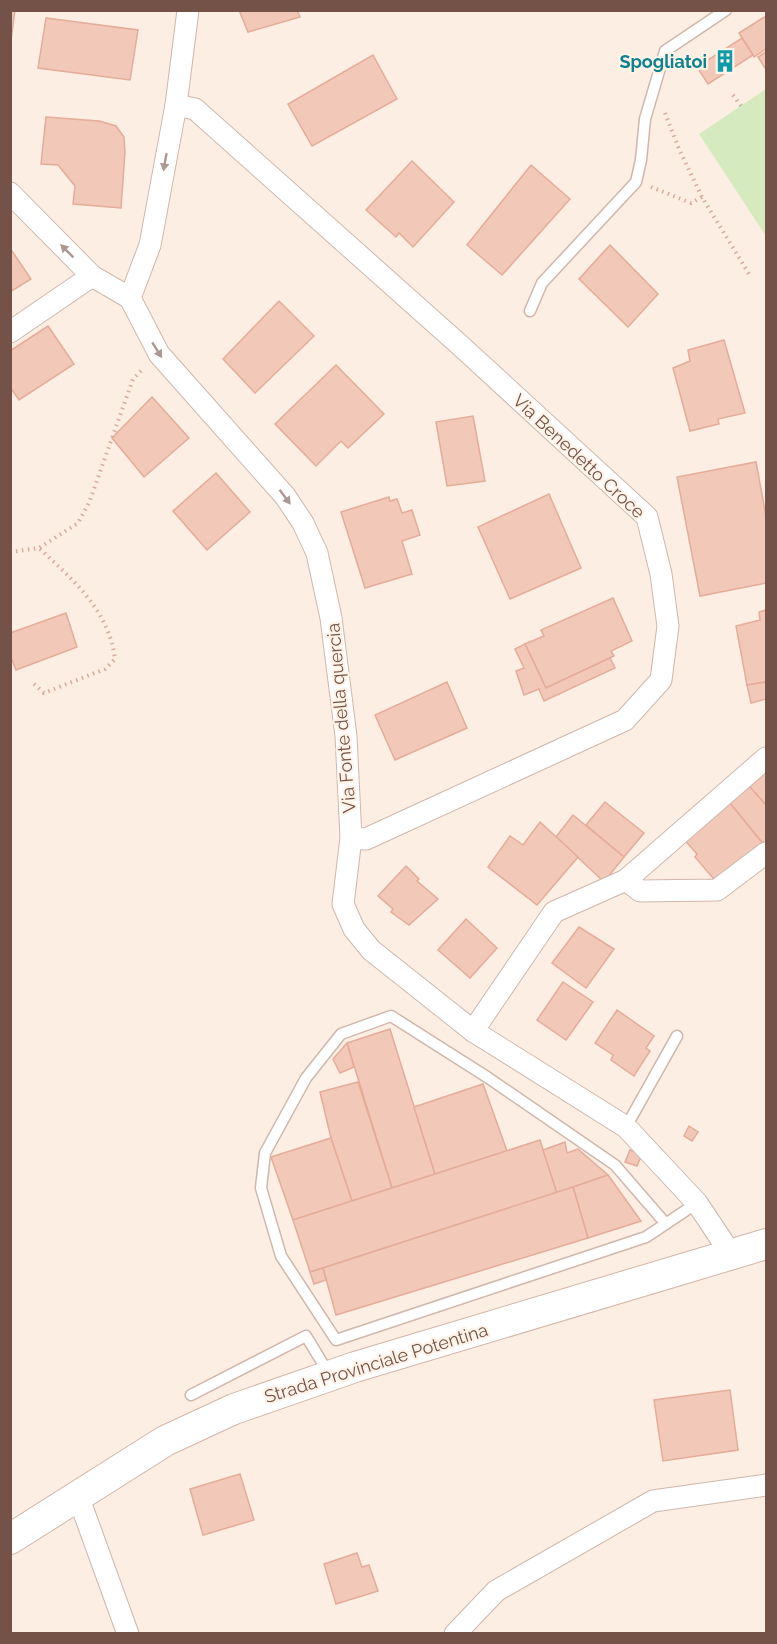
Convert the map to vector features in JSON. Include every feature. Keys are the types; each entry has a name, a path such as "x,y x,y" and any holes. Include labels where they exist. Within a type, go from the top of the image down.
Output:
{"main road":[{"name":"Strada Provinciale Potentina","path":"10,1539 165,1441 234,1408 326,1376 766,1244"}],"street":[{"path":"10,193 92,276 130,298 150,245 176,105 188,10"},
{"name":"Via Benedetto Croce","path":"176,105 195,109 462,347 647,517 661,574 668,626 661,680 625,720 366,839 351,838"},
{"path":"10,332 92,276"},
{"name":"Via Fonte della quercia","path":"130,298 159,354 285,496 303,523 317,553 331,618 346,736 351,838 343,904 354,929 371,950 473,1031 627,1127 697,1203 725,1245 728,1257"},
{"path":"473,1031 554,912 626,880 766,758"},
{"path":"626,880 640,891 717,891 766,854"},
{"path":"455,1634 496,1591 653,1501 766,1485"},
{"path":"78,1496 128,1634"}],"lane":[{"path":"530,310 542,284 636,182 641,160 645,119 665,51 726,10"},
{"path":"666,1224 615,1165 487,1077 391,1016 341,1034 306,1078 265,1153 261,1188 281,1256 336,1340 646,1237 666,1224 697,1203"},
{"path":"627,1127 677,1036"},
{"path":"191,1395 306,1336 323,1364 326,1376"}],"path":[{"path":"655,85 663,88 663,104 670,128 702,197 749,274"},
{"path":"733,95 741,106"},
{"path":"636,182 691,203 702,197"},
{"path":"10,552 39,548 78,523 89,503 133,379 159,354"},
{"path":"34,684 44,693 105,669 115,659 113,645 93,602 39,548"}],"green space":[{"path":"766,89 766,236 699,134"}],"building":[{"path":"10,10 15,10 10,48"},
{"path":"239,10 297,10 300,17 248,32"},
{"name":"Spogliatoi","path":"766,16 766,49 754,57 739,33"},
{"path":"46,18 138,30 130,80 38,68"},
{"name":"Spogliatoi","path":"742,38 753,55 708,84 697,67"},
{"path":"766,52 766,68 765,68 758,57"},
{"path":"373,55 397,99 312,146 288,104"},
{"path":"46,117 99,121 116,126 124,137 125,152 121,208 73,204 75,186 58,165 41,164"},
{"path":"412,161 454,202 413,247 399,233 396,237 366,210"},
{"path":"531,165 570,199 502,275 467,245"},
{"path":"610,245 658,294 628,327 579,279"},
{"path":"10,248 31,279 10,292"},
{"path":"279,301 314,336 255,393 223,359"},
{"path":"48,326 74,364 19,400 10,387 10,351"},
{"path":"724,340 745,413 718,419 719,424 690,431 673,368 690,361 688,350"},
{"path":"336,365 384,414 348,448 341,441 316,466 275,424"},
{"path":"152,397 189,438 144,477 112,438"},
{"path":"473,416 485,481 447,486 436,422"},
{"path":"756,462 766,516 766,583 700,596 677,477"},
{"path":"216,473 250,512 207,550 173,511"},
{"path":"549,494 581,568 510,599 478,527"},
{"path":"389,497 390,501 397,499 402,513 412,510 420,535 402,541 412,574 365,588 341,512"},
{"path":"613,598 632,641 611,651 614,656 546,688 525,644 544,636 541,630"},
{"path":"766,610 766,682 747,685 736,626 760,620 759,612"},
{"path":"66,613 77,647 16,670 10,655 10,633"},
{"path":"525,644 546,688 610,658 615,668 544,701 539,689 524,695 516,671 524,668 515,649"},
{"path":"447,682 467,728 395,760 375,715"},
{"path":"766,682 766,699 751,703 747,685"},
{"path":"766,771 766,805 749,786"},
{"path":"749,786 766,805 766,847 729,802"},
{"path":"605,802 644,833 624,857 586,825"},
{"path":"729,802 764,845 718,884 695,857 697,854 683,838"},
{"path":"573,815 624,857 604,882 556,837"},
{"path":"540,822 578,857 537,905 488,867 510,836 523,845"},
{"path":"406,866 419,879 417,881 438,899 409,925 391,912 393,909 378,896"},
{"path":"466,919 497,948 470,978 438,950"},
{"path":"579,927 614,949 586,988 552,963"},
{"path":"563,982 593,1002 566,1040 537,1020"},
{"path":"617,1010 654,1036 646,1048 650,1051 634,1076 611,1060 613,1055 595,1043"},
{"path":"390,1029 435,1174 392,1188 347,1043"},
{"path":"347,1043 354,1067 340,1073 333,1059"},
{"path":"358,1082 392,1188 352,1201 331,1138 320,1092"},
{"path":"483,1084 507,1151 435,1174 414,1107"},
{"path":"689,1126 698,1132 692,1141 684,1136"},
{"path":"331,1138 352,1201 293,1220 271,1157"},
{"path":"540,1140 557,1193 310,1272 293,1220"},
{"path":"565,1142 567,1153 578,1149 608,1175 557,1193 543,1150"},
{"path":"630,1150 642,1154 637,1166 625,1162"},
{"path":"608,1175 641,1221 588,1238 573,1187"},
{"path":"573,1187 588,1238 336,1315 323,1268"},
{"path":"323,1268 326,1280 314,1284 310,1272"},
{"path":"730,1390 738,1450 663,1461 654,1400"},
{"path":"240,1474 254,1520 203,1535 190,1489"},
{"path":"357,1553 362,1567 369,1565 378,1591 336,1604 324,1564"}],"place":[{"name":"Spogliatoi","path":"725,61"}]}
